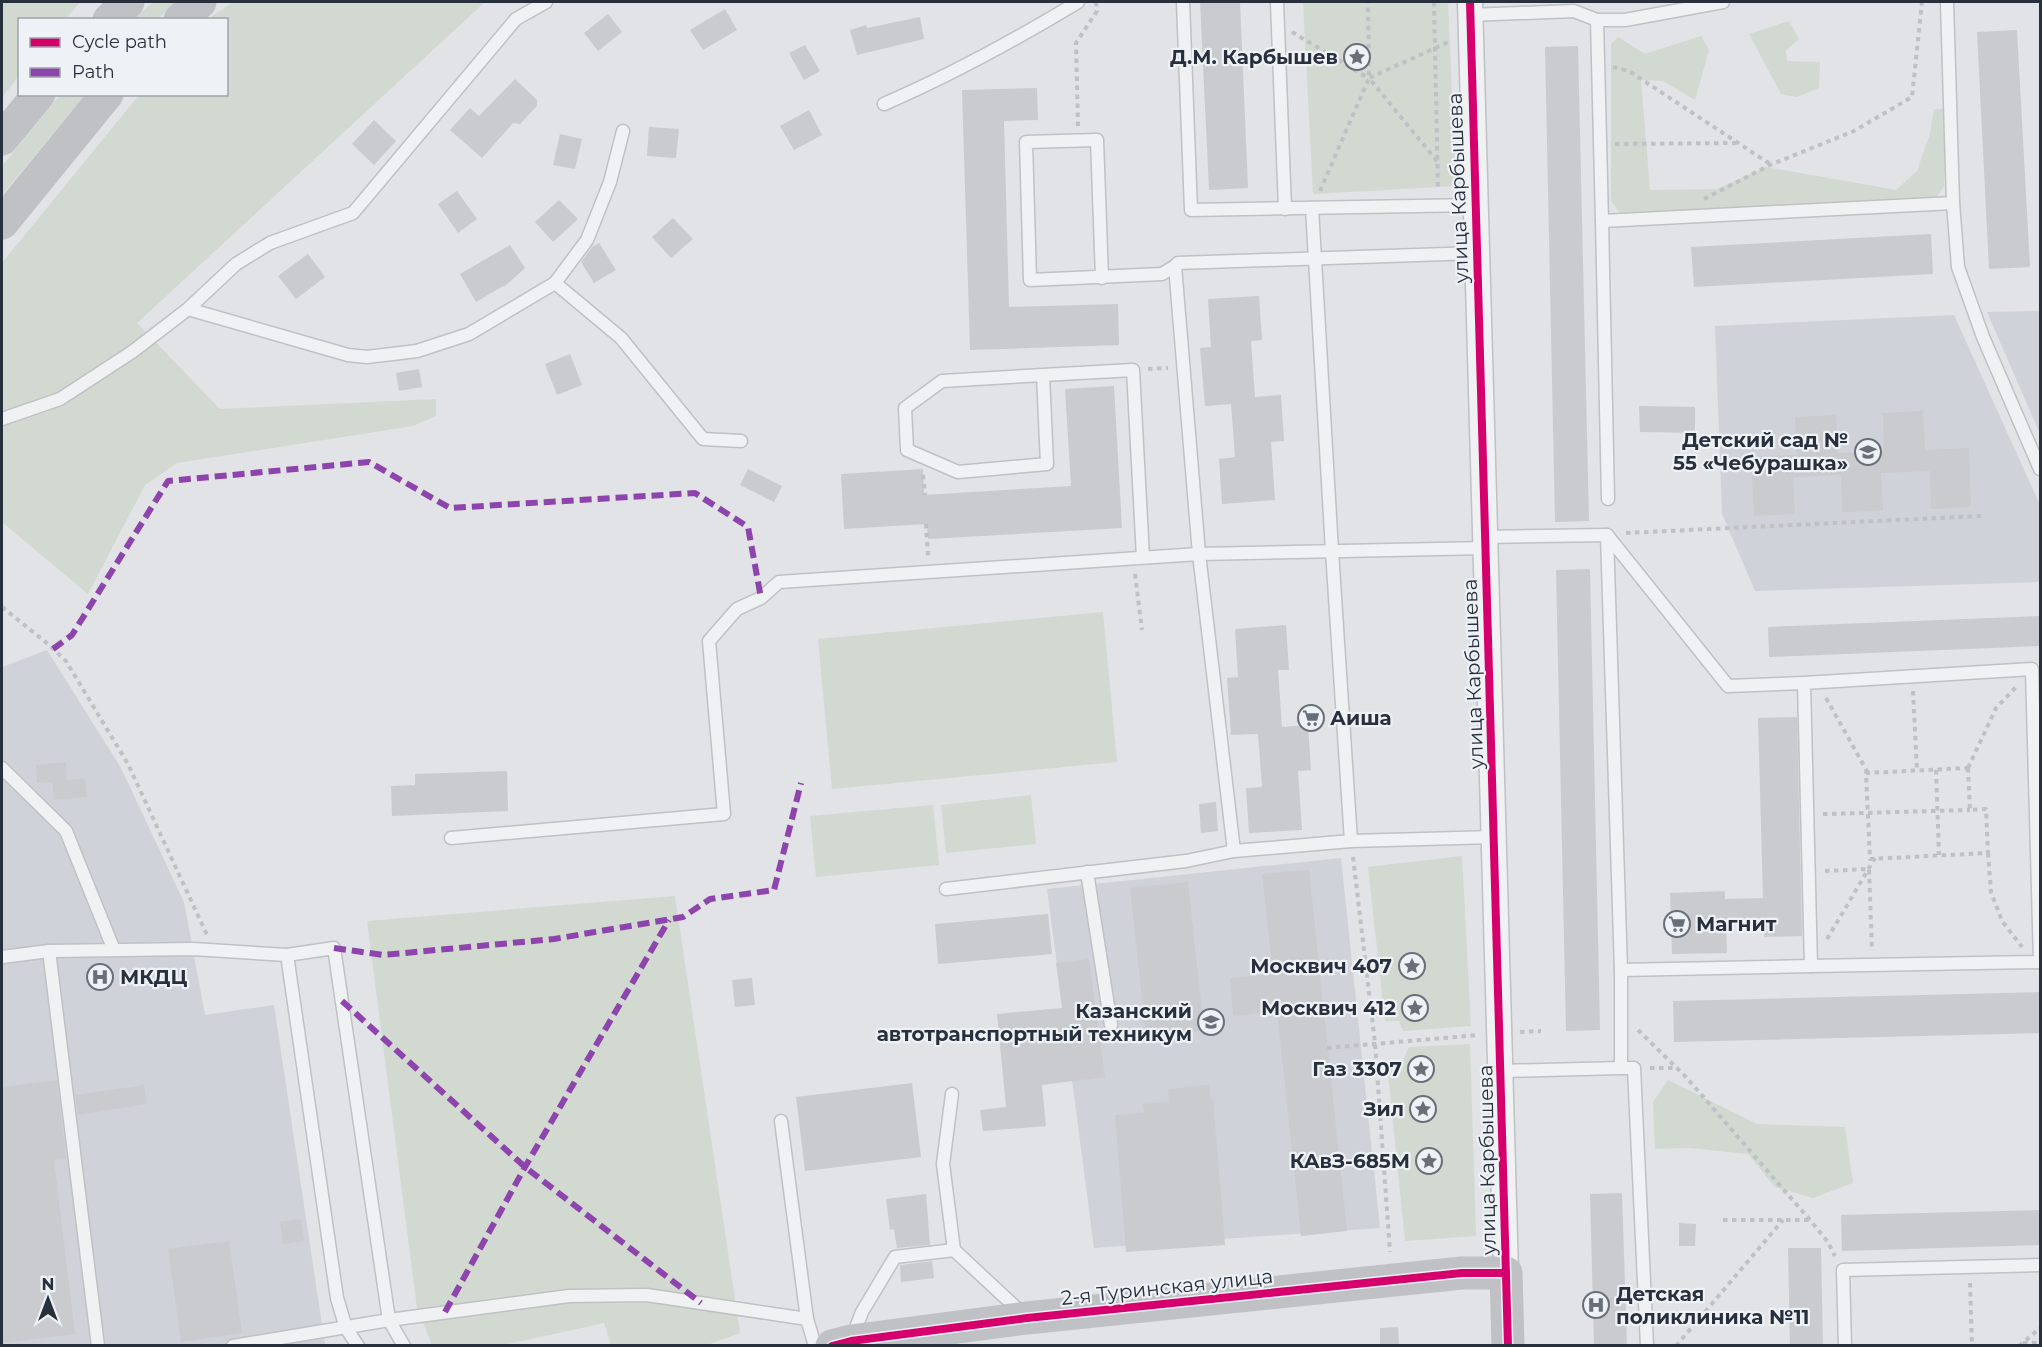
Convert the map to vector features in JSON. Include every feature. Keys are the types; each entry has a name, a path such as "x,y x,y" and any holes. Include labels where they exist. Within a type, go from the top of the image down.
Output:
{"street":[{"path":"111,18 128,2"},
{"path":"182,18 200,2"},
{"name":"улица Карбышева","path":"1470,16 1508,1346"},
{"path":"2,139 37,96"},
{"path":"2,223 105,96"},
{"name":"2-я Туринская улица","path":"841,1343 1027,1318 1462,1273 1506,1273"}],"lane":[{"path":"2,419 60,399 132,352 188,309 236,264 270,243 353,213 516,19 546,2"},
{"path":"884,104 925,86 1019,38 1078,2"},
{"path":"1183,2 1191,210 1474,205"},
{"path":"1277,2 1285,209"},
{"path":"1470,16 1528,7 1574,11 1597,20 1625,20 1723,2"},
{"path":"1947,2 1953,203 1958,267 1983,337 2040,469"},
{"path":"1597,20 1608,500"},
{"path":"188,309 348,355 367,357 417,351 469,334 555,283 586,240 610,182 623,131"},
{"path":"1102,278 1097,140 1026,142 1030,280 1102,278 1162,274 1178,263 1476,253"},
{"path":"1602,221 1953,203"},
{"path":"1312,208 1351,841"},
{"path":"1175,266 1199,554 1234,851"},
{"path":"555,283 621,338 703,439 741,441"},
{"path":"1043,375 1047,464 958,472 907,450 905,408 942,381 1043,375 1133,370 1138,557"},
{"path":"451,838 724,814 709,641 737,609 760,598 779,582 1138,557 1332,551 1607,535"},
{"path":"1607,535 1728,686 1811,683 2036,667 2040,962 1622,970"},
{"path":"1607,535 1622,970 1621,1068"},
{"path":"1811,683 1807,814 1811,966"},
{"path":"2,768 66,831 114,950"},
{"path":"946,889 1186,861 1234,851 1351,841 1494,837"},
{"path":"1087,872 1111,1025"},
{"path":"2,957 49,951 213,949 287,955 334,948 389,1320 404,1346"},
{"path":"49,951 98,1346"},
{"path":"287,955 337,1298 346,1328 358,1346"},
{"path":"1501,1071 1634,1068 1647,1346"},
{"path":"952,1094 943,1164 954,1250 1027,1318"},
{"path":"781,1121 807,1319 815,1346"},
{"path":"841,1343 895,1257 954,1250"},
{"path":"1845,1346 1843,1270 2040,1265"},
{"path":"233,1346 389,1320 569,1296 647,1295 807,1319"}],"path":[{"path":"1078,141 1076,43 1097,11 1096,2"},
{"path":"1312,208 1369,78 1368,2"},
{"path":"1434,2 1439,206"},
{"path":"1669,218 1770,165 1854,131 1912,97 1922,2"},
{"path":"1369,78 1434,50 1470,16"},
{"path":"1278,24 1369,78 1437,161"},
{"path":"1598,63 1629,71 1770,165"},
{"path":"1599,144 1737,143"},
{"path":"1133,370 1184,367"},
{"path":"1607,535 1640,531 1981,516"},
{"path":"926,524 929,572"},
{"path":"1138,557 1142,630"},
{"path":"3,609 66,661 128,764 213,949"},
{"path":"1970,810 1968,768 1996,708 2036,667"},
{"path":"1912,676 1917,771"},
{"path":"1811,683 1868,773"},
{"path":"1868,773 1968,768"},
{"path":"1935,770 1939,855"},
{"path":"1868,773 1866,773 1870,859 1988,853"},
{"path":"1807,814 1986,809 1991,892 2002,921 2022,947 2040,962"},
{"path":"1351,841 1375,1044 1390,1252"},
{"path":"1811,966 1875,858"},
{"path":"1809,872 1869,868"},
{"path":"1869,868 1872,964"},
{"path":"1621,1014 1677,1068 1810,1220 1828,1242 1843,1270"},
{"path":"1327,1048 1541,1031"},
{"path":"1634,1068 1677,1068"},
{"path":"1723,1220 1810,1220"},
{"path":"1676,1346 1783,1220"},
{"path":"1969,1267 1972,1346"},
{"path":"2021,1344 2040,1328"},
{"path":"2021,1344 2040,1343"}],"shaded area":[{"path":"2,2 80,2 67,18 18,18 18,77 2,97"},
{"path":"153,2 176,2 158,18 135,18"},
{"path":"233,2 485,2 137,323 220,409 436,399 436,416 413,426 177,463 145,485 88,594 2,522 2,263 138,96 228,96 228,18 209,18"},
{"path":"1303,2 1448,2 1456,186 1313,194"},
{"path":"1789,21 1799,39 1786,50 1787,61 1820,62 1819,88 1797,97 1781,94 1749,34"},
{"path":"1701,36 1709,50 1695,100 1663,81 1641,80 1650,190 1717,189 1766,167 1896,190 1917,171 1930,134 1934,109 1944,109 1944,186 1934,201 1620,213 1611,201 1611,44 1618,37 1645,54"},
{"path":"59,96 84,96 2,195 2,166"},
{"path":"2040,311 2040,434 1987,312"},
{"name":"Детский сад № 55 «Чебурашка»","path":"1954,315 2040,505 2040,582 1755,591 1722,514 1715,326"},
{"path":"1103,612 1117,762 832,789 818,639"},
{"name":"МКДЦ","path":"47,650 121,768 184,902 205,1015 274,1005 325,1345 2,1346 2,667"},
{"path":"1031,795 1036,844 946,853 941,805"},
{"path":"933,805 939,865 816,877 810,816"},
{"path":"1462,856 1471,1026 1403,1031 1399,1021 1385,1021 1368,867"},
{"name":"Казанский автотранспортный техникум","path":"1341,858 1380,1228 1094,1248 1047,889"},
{"path":"675,896 740,1333 707,1345 611,1345 604,1323 504,1345 432,1345 417,1308 367,921"},
{"path":"1470,1044 1476,1236 1405,1241 1387,1063 1403,1061 1409,1047"},
{"path":"1668,1080 1757,1124 1845,1127 1853,1183 1813,1198 1775,1187 1748,1154 1690,1148 1655,1149 1653,1102"}],"building":[{"path":"1200,2 1240,2 1248,188 1209,190"},
{"path":"725,9 737,30 703,50 690,30"},
{"path":"608,14 622,32 598,51 584,33"},
{"path":"920,17 924,39 857,55 850,30 866,25 867,28"},
{"path":"2017,30 2030,267 1989,269 1977,32"},
{"path":"805,45 820,71 804,80 789,53"},
{"path":"1578,46 1589,521 1555,522 1545,47"},
{"path":"515,79 537,100 537,106 520,124 513,123 482,158 450,130 470,108 479,116"},
{"path":"1037,88 1038,120 1004,121 1009,307 1118,304 1119,345 970,350 962,90"},
{"path":"809,110 822,135 794,150 780,126"},
{"path":"374,120 396,141 374,165 352,144"},
{"path":"649,127 679,129 676,158 647,156"},
{"path":"560,134 582,139 575,169 553,165"},
{"path":"457,191 477,219 458,233 438,204"},
{"path":"559,200 578,219 553,242 535,222"},
{"path":"673,218 693,239 671,258 652,237"},
{"path":"1931,234 1933,274 1694,287 1691,247"},
{"path":"599,243 616,270 594,283 581,262 592,247"},
{"path":"510,245 525,268 504,287 476,302 460,274"},
{"path":"308,254 325,277 296,299 278,276"},
{"path":"1259,296 1262,340 1251,341 1255,397 1281,395 1284,441 1271,442 1275,500 1222,504 1219,459 1235,457 1231,404 1205,406 1200,348 1211,347 1208,299"},
{"path":"570,354 582,385 557,395 545,364"},
{"path":"419,369 422,387 399,391 396,373"},
{"path":"1114,386 1122,528 928,539 927,524 844,529 841,474 923,469 924,495 1071,486 1065,389"},
{"path":"1639,406 1695,407 1695,433 1640,432"},
{"path":"1923,411 1925,450 1969,448 1971,507 1931,509 1930,471 1881,473 1883,511 1842,512 1841,475 1793,477 1795,514 1754,516 1751,457 1797,455 1795,417 1836,415 1837,453 1884,451 1883,413"},
{"path":"748,469 782,486 774,502 740,485"},
{"path":"1590,569 1600,1030 1566,1031 1556,570"},
{"path":"2040,616 2040,646 1769,657 1768,627"},
{"path":"1286,625 1289,670 1278,670 1282,727 1308,725 1311,770 1298,771 1302,830 1249,833 1246,788 1262,787 1258,734 1231,735 1227,678 1238,677 1235,629"},
{"path":"1797,717 1802,936 1764,937 1764,918 1726,919 1727,953 1672,954 1670,893 1725,891 1725,899 1763,898 1758,718"},
{"path":"66,762 67,780 85,778 87,797 54,800 52,782 37,783 36,765"},
{"path":"507,771 508,811 392,816 391,786 415,785 415,774"},
{"path":"1216,802 1218,831 1201,833 1199,804"},
{"path":"1309,870 1347,1231 1301,1236 1277,1011 1233,1016 1230,978 1273,974 1262,874"},
{"path":"1188,882 1204,1030 1146,1036 1130,888"},
{"path":"1048,914 1052,954 938,964 935,924"},
{"path":"1089,959 1105,1077 1042,1085 1046,1126 983,1131 980,1110 1006,1107 997,1014 1062,1008 1056,963"},
{"path":"752,978 755,1005 735,1007 732,980"},
{"path":"2040,992 2040,1033 1674,1042 1673,1001"},
{"path":"57,1080 66,1159 54,1160 75,1334 2,1343 2,1087"},
{"path":"912,1083 921,1157 805,1171 796,1097"},
{"path":"144,1085 147,1104 78,1115 75,1095"},
{"path":"1209,1085 1211,1100 1213,1099 1225,1245 1126,1252 1115,1115 1144,1113 1143,1104 1169,1102 1168,1089"},
{"path":"1622,1193 1627,1346 1594,1346 1590,1194"},
{"path":"926,1194 930,1245 897,1248 894,1229 890,1230 886,1199"},
{"path":"2040,1210 2040,1245 1842,1251 1841,1215"},
{"path":"301,1219 304,1241 283,1244 280,1222"},
{"path":"1679,1223 1696,1224 1695,1246 1679,1246"},
{"path":"229,1241 242,1333 181,1342 168,1249"},
{"path":"1788,1248 1821,1248 1823,1346 1790,1346"},
{"path":"932,1261 934,1278 901,1282 900,1265"},
{"path":"1398,1327 1399,1346 1380,1346 1380,1328"}],"marked path":[{"path":"53,649 72,635 168,481 369,462 450,508 695,493 748,527 761,598"},
{"path":"334,948 383,955 554,939 683,917 710,899 774,890 801,783"},
{"path":"445,1312 525,1167 669,920"},
{"path":"342,1001 525,1167 701,1303"}],"cycle path":[{"path":"1470,2 1508,1346"},
{"path":"832,1346 851,1341 1027,1318 1462,1273 1506,1273"}],"place":[{"name":"Д.М. Карбышев","path":"1357,57"},
{"name":"Детский сад № 55 «Чебурашка»","path":"1868,452"},
{"name":"Аиша","path":"1311,718"},
{"name":"Магнит","path":"1677,924"},
{"name":"Москвич 407","path":"1412,966"},
{"name":"МКДЦ","path":"100,977"},
{"name":"Москвич 412","path":"1415,1008"},
{"name":"Казанский автотранспортный техникум","path":"1211,1022"},
{"name":"Газ 3307","path":"1421,1069"},
{"name":"Зил","path":"1423,1109"},
{"name":"КАвЗ-685М","path":"1429,1161"},
{"name":"Детская поликлиника №11","path":"1596,1305"}]}
